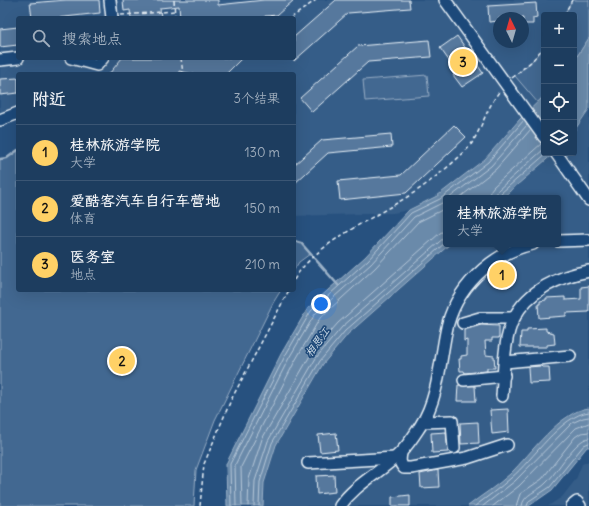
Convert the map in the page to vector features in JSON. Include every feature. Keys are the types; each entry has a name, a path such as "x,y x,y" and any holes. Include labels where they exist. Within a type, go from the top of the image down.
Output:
{"street":[{"path":"110,0 111,16"},
{"path":"447,0 541,133"},
{"path":"0,60 16,58"},
{"path":"78,60 97,66"},
{"path":"0,120 16,114"},
{"path":"558,156 589,200"},
{"path":"561,241 589,240"},
{"path":"340,506 360,484 398,455 423,422 432,399 450,318 465,291 479,273 497,258 505,253 524,247"},
{"path":"502,396 508,334 514,318 532,295 542,288 569,276 589,271"},
{"path":"463,323 480,318 514,318"},
{"path":"505,362 570,356"},
{"path":"464,380 504,376"},
{"path":"423,422 452,421 454,448"},
{"path":"398,455 401,465 404,468 411,468 467,458 507,445"},
{"path":"308,463 398,455"},
{"path":"572,506 577,502 580,506"}],"path":[{"path":"174,0 175,16"},
{"path":"294,16 316,0"},
{"path":"566,12 572,0"},
{"path":"122,16 175,11"},
{"path":"515,76 532,61 543,48"},
{"path":"181,60 183,72"},
{"path":"296,277 309,260 319,252 428,183 471,145 491,104 505,84"},
{"path":"200,506 204,464 231,400 288,292"}],"shaded area":[{"path":"0,0 589,0 589,38 577,56 577,12 541,12 541,100 538,103 541,128 541,150 519,119 485,159 437,196 409,210 393,213 296,216 296,72 16,72 16,121 0,128"},
{"path":"572,0 589,0 589,38 577,56 577,12 566,12"},
{"path":"541,50 541,100 538,103 515,76"},
{"path":"427,75 429,96 365,101 363,80"},
{"path":"589,109 589,408 581,409 566,416 509,475 468,506 263,506 264,483 276,445 323,364 348,334 447,247 561,247 561,195 505,195 547,158 546,156 577,156 577,127"},
{"path":"16,151 16,292 280,292 215,420 196,470 194,506 0,506 0,159 7,158"},
{"path":"296,242 301,243 310,254 299,262 296,267"},
{"path":"589,461 589,506 548,506 562,497 576,479 582,464"}],"water":[{"path":"589,38 589,109 577,127 577,84 577,56"},
{"name":"相思江","path":"541,99 541,156 551,156 505,195 443,195 443,247 447,247 348,334 323,364 276,445 264,483 263,506 227,506 226,464 281,354 308,308 365,257 409,210 437,196 485,159 520,119"},
{"path":"589,408 589,447 587,447 552,490 529,506 468,506 510,474 557,425 578,411"}],"building":[{"path":"66,0 99,0 100,13 74,16 32,16 30,3"},
{"path":"123,0 218,0 218,5 264,0 294,0 277,15 265,16 180,16 179,6 160,8 161,16 131,16 130,10 124,11"},
{"path":"336,0 409,0 410,8 348,13 296,59 296,35"},
{"path":"536,3 537,17 533,18 533,24 529,24 529,12 493,12 493,22 489,22 488,6"},
{"path":"16,27 16,45 0,47 0,29"},
{"path":"457,36 483,73 462,87 453,75 457,72 440,48"},
{"path":"429,40 431,57 368,62 312,112 300,98 358,46"},
{"path":"120,60 240,60 228,72 111,72"},
{"path":"16,78 16,93 0,95 0,79"},
{"path":"454,125 466,137 406,193 340,200 338,181 401,175"},
{"path":"391,134 392,147 328,153 296,182 296,163 322,140"},
{"path":"589,286 589,312 566,313 566,316 539,318 538,304 540,304 540,301 546,300 546,298 565,297 565,300 581,299 581,287"},
{"path":"481,325 499,326 499,338 492,338 492,341 485,341 486,355 494,356 495,368 487,368 487,371 465,373 464,371 460,371 459,359 461,359 461,356 467,355 467,340 464,341 464,330"},
{"path":"546,328 546,331 554,333 555,344 547,345 547,347 520,347 521,332 527,332 527,329"},
{"path":"528,367 549,367 550,382 529,383"},
{"path":"458,385 475,386 476,401 457,401"},
{"path":"508,409 509,432 492,434 490,410"},
{"path":"478,422 479,443 461,444 460,423"},
{"path":"446,432 448,452 432,453 431,433"},
{"path":"336,433 338,450 320,452 318,435"},
{"path":"438,470 439,487 421,488 420,474"},
{"path":"334,475 335,492 317,494 316,476"},
{"path":"410,495 410,506 392,506 392,497"}],"waterway":[{"path":"0,159 7,158 16,151"},
{"path":"296,242 301,243 338,285"}],"place":[{"name":"医务室","path":"463,62"},
{"name":"桂林旅游学院","path":"502,275"},
{"name":"爱酷客汽车自行车营地","path":"122,361"}]}
